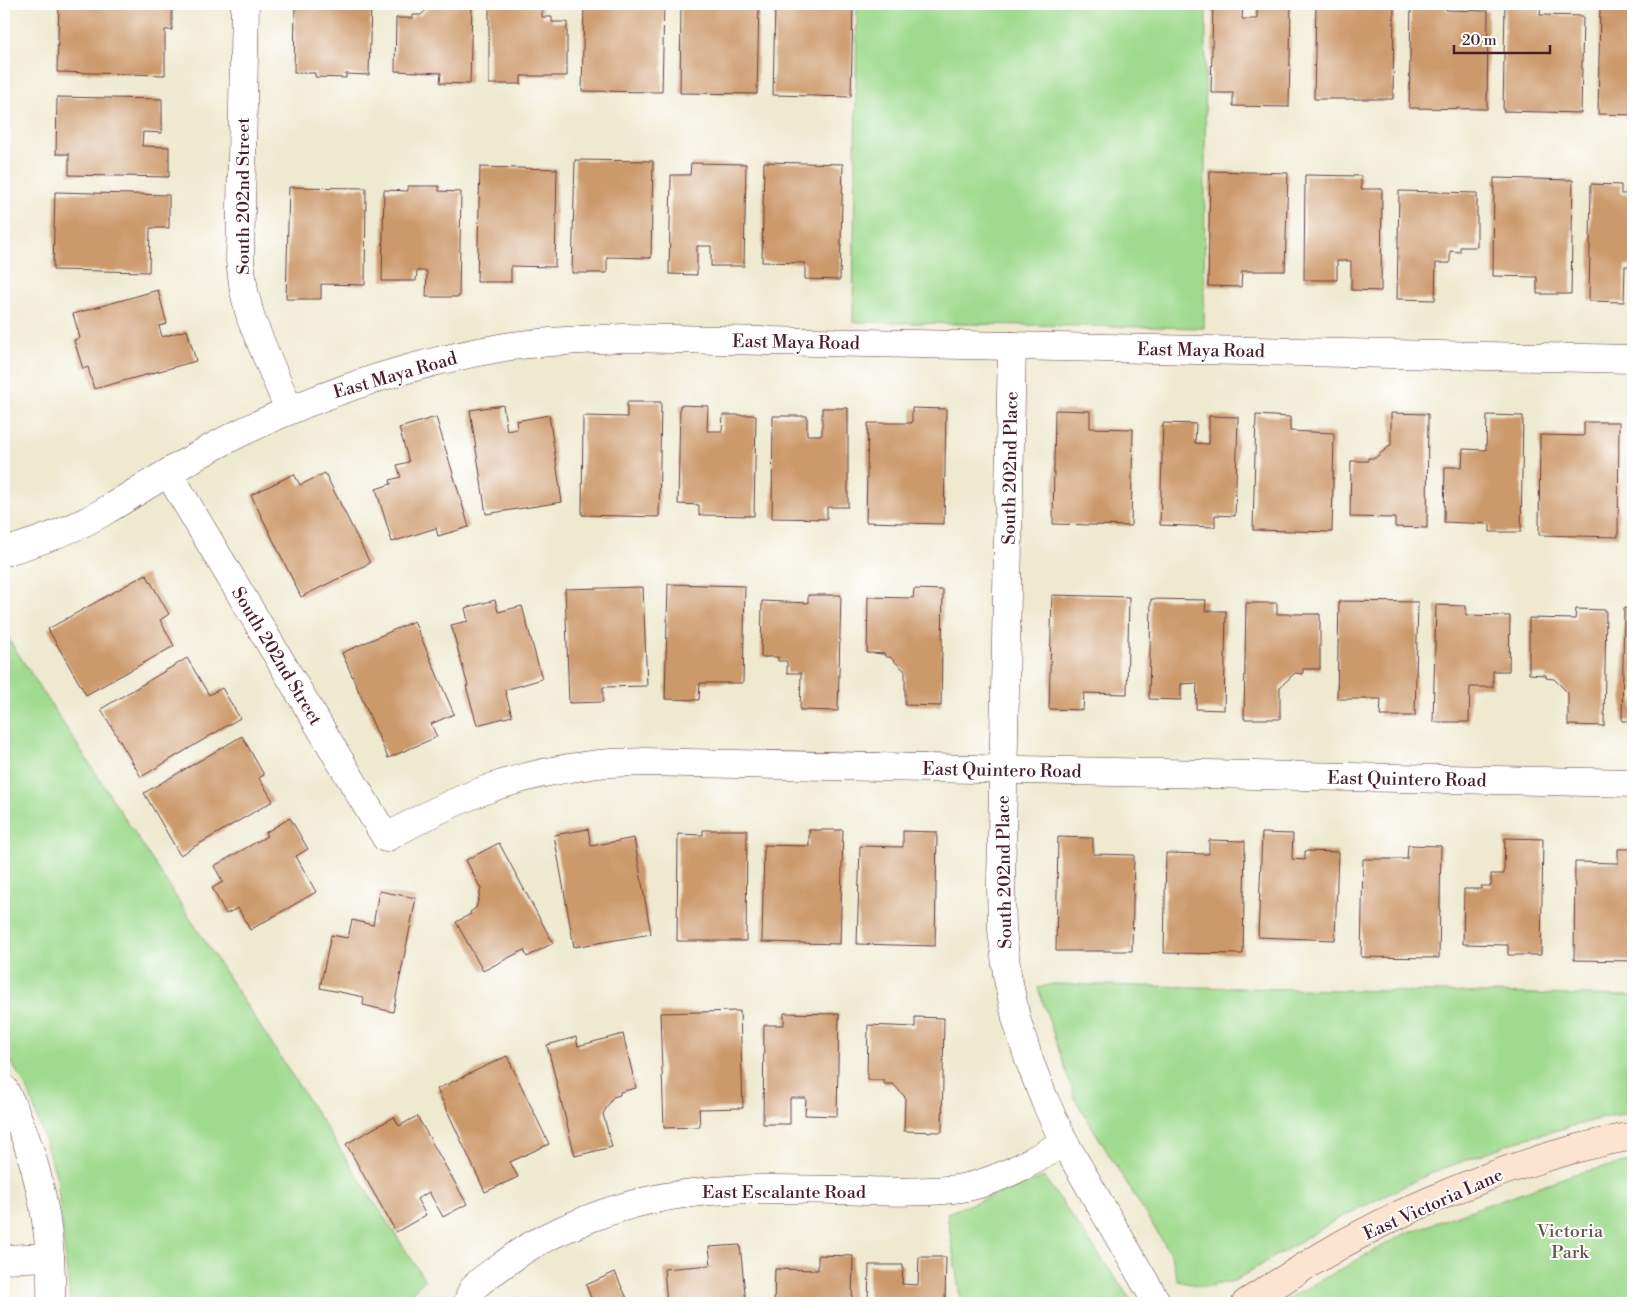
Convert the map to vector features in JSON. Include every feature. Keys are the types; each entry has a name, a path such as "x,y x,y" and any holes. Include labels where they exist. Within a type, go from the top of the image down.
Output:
{"street":[{"name":"South 202nd Street","path":"245,4 240,261 244,291 251,319 289,410"},
{"name":"East Maya Road","path":"4,552 69,529 105,511 234,436 289,410 394,372 450,357 507,347 564,341 622,338 1633,359"},
{"name":"South 202nd Place","path":"1012,346 1002,894 1002,929 1007,974 1016,1018 1029,1060 1045,1101 1064,1142 1157,1303"},
{"name":"South 202nd Street","path":"169,474 386,838"},
{"name":"East Quintero Road","path":"386,838 435,810 473,793 512,780 552,770 592,764 644,762 1633,783"},
{"path":"4,1089 34,1165 44,1207 50,1257 51,1303"},
{"name":"East Victoria Lane","path":"1246,1303 1346,1243 1400,1214 1466,1186 1532,1162 1633,1136"},
{"name":"East Escalante Road","path":"467,1303 473,1288 523,1250 548,1236 624,1206 664,1196 704,1190 756,1188 912,1192 964,1188 1023,1165 1064,1142"},
{"path":"4,1259 50,1257"}],"green space":[{"path":"857,4 1206,4 1204,328 853,322"},
{"path":"4,632 425,1280 400,1303 70,1303 57,1178 29,1092 4,1050"},
{"path":"1052,984 1633,996 1633,1113 1610,1116 1520,1140 1429,1174 1336,1220 1234,1281 1204,1287 1178,1281 1171,1255 1076,1101 1038,988"},
{"name":"Victoria Park","path":"1633,1161 1633,1303 1280,1303 1404,1234 1574,1174"},
{"path":"1044,1177 1133,1303 961,1303 947,1213"}],"building":[{"path":"59,4 172,5 172,30 165,30 165,75 57,72"},
{"path":"295,4 371,4 369,75 346,74 346,78 315,77 315,73 294,73"},
{"path":"433,4 472,4 470,84 440,83 441,73 395,71 396,18 413,18 413,15 421,15"},
{"path":"489,4 542,6 542,17 552,17 552,22 567,22 567,76 521,76 521,84 489,84"},
{"path":"584,4 664,4 662,92 582,91"},
{"path":"681,4 759,4 757,94 680,93"},
{"path":"775,4 853,4 851,97 773,95"},
{"path":"1213,4 1243,4 1242,19 1257,19 1257,4 1291,4 1289,107 1233,106 1233,93 1211,93"},
{"path":"1316,4 1394,4 1393,99 1314,99"},
{"path":"1411,4 1446,4 1446,10 1488,11 1487,109 1409,108"},
{"path":"1505,4 1541,4 1540,15 1583,16 1581,113 1503,111"},
{"path":"1627,4 1633,4 1633,115 1598,114 1600,6 1627,6"},
{"path":"57,97 162,99 162,133 143,132 142,146 169,147 169,177 69,175 69,154 56,154"},
{"path":"575,160 653,161 651,258 607,257 607,273 572,273"},
{"path":"764,162 843,164 840,280 805,279 805,263 762,262"},
{"path":"691,163 746,164 744,266 711,266 711,246 697,246 697,275 669,274 671,175 690,175"},
{"path":"480,167 557,169 555,267 511,266 511,282 477,282"},
{"path":"1210,171 1288,173 1285,271 1242,271 1241,287 1208,286"},
{"path":"1305,175 1361,176 1361,189 1382,189 1381,291 1351,290 1351,261 1337,261 1337,280 1304,280"},
{"path":"1494,178 1573,180 1571,294 1537,294 1537,277 1493,276"},
{"path":"1591,184 1621,185 1621,194 1633,194 1633,266 1625,266 1624,302 1589,301"},
{"path":"408,186 439,186 439,191 461,192 459,297 426,297 427,271 417,271 416,281 382,281 384,190 408,191"},
{"path":"289,187 366,188 365,285 321,284 321,299 286,299"},
{"path":"1399,191 1477,193 1477,247 1460,247 1460,252 1450,251 1450,263 1436,263 1435,300 1397,299"},
{"path":"55,192 169,195 169,228 150,228 149,272 53,270"},
{"path":"158,290 167,324 159,326 162,337 187,330 196,361 94,389 88,367 83,369 74,340 80,338 73,314"},
{"path":"627,402 661,402 659,517 582,515 583,416 627,417"},
{"path":"503,405 507,431 517,429 516,421 549,415 562,502 486,514 470,410"},
{"path":"680,405 708,406 707,431 722,431 723,415 756,415 754,516 699,515 699,505 678,504"},
{"path":"822,408 848,408 848,507 827,507 827,519 772,518 773,416 807,416 807,435 822,435"},
{"path":"912,408 946,409 944,524 866,522 868,423 912,423"},
{"path":"1055,410 1090,411 1090,428 1133,429 1131,526 1053,524"},
{"path":"1391,413 1428,414 1427,528 1395,527 1395,518 1350,517 1351,461 1368,461 1368,458 1375,458 1391,445"},
{"path":"1256,415 1290,417 1290,431 1334,433 1332,532 1253,530"},
{"path":"1487,415 1523,416 1521,532 1490,532 1490,524 1444,522 1445,467 1462,467 1463,449 1486,450"},
{"path":"1209,416 1238,417 1235,516 1215,515 1215,527 1160,525 1163,423 1196,424 1195,443 1209,444"},
{"path":"436,417 469,527 438,536 436,528 392,542 376,489 391,484 390,480 401,477 397,465 409,462 399,428"},
{"path":"1584,422 1619,422 1618,537 1539,535 1540,435 1584,436"},
{"path":"325,473 370,563 301,597 251,495 294,474 300,485"},
{"path":"146,574 169,614 160,620 174,646 86,695 48,629"},
{"path":"668,584 745,586 743,683 700,683 699,700 665,699"},
{"path":"643,587 647,686 603,687 603,702 569,703 565,589"},
{"path":"914,589 943,590 941,706 905,705 905,671 890,657 885,657 885,654 867,653 868,597 913,598"},
{"path":"808,595 841,595 838,711 800,710 801,673 787,673 787,661 778,661 778,657 761,657 762,601 808,603"},
{"path":"1052,595 1129,597 1127,694 1084,693 1083,710 1049,709"},
{"path":"1151,599 1206,600 1205,611 1226,611 1224,710 1196,709 1197,683 1181,684 1181,700 1149,699"},
{"path":"495,600 498,612 522,606 542,679 505,690 512,716 477,725 451,625 468,621 465,608"},
{"path":"1339,601 1418,602 1415,716 1380,716 1381,699 1337,699"},
{"path":"1246,603 1277,603 1277,614 1320,614 1320,669 1303,669 1303,674 1295,673 1280,687 1280,719 1244,719"},
{"path":"1436,605 1466,606 1466,615 1510,616 1509,671 1493,671 1493,687 1470,687 1469,722 1433,722"},
{"path":"1624,608 1633,608 1633,721 1622,721"},
{"path":"1576,609 1606,610 1604,726 1568,725 1568,693 1554,679 1546,678 1546,675 1529,674 1529,618 1575,619"},
{"path":"414,621 454,714 431,724 437,737 388,758 342,653"},
{"path":"187,658 209,695 222,688 240,718 141,777 101,709"},
{"path":"242,736 264,775 259,778 273,801 180,855 144,793"},
{"path":"290,818 308,849 296,856 316,892 250,930 238,908 226,914 212,888 223,882 214,866 267,836 265,833"},
{"path":"588,829 591,846 634,838 651,934 574,947 554,835"},
{"path":"703,830 747,830 746,941 677,941 678,834 703,835"},
{"path":"809,830 843,830 840,944 762,942 764,845 809,846"},
{"path":"903,831 937,832 935,946 857,944 860,846 903,847"},
{"path":"1262,833 1293,834 1292,859 1305,860 1305,851 1338,852 1335,940 1258,937"},
{"path":"1058,837 1093,838 1093,854 1134,855 1132,951 1056,951"},
{"path":"1505,838 1543,839 1541,955 1508,955 1508,945 1463,944 1464,889 1481,889 1481,886 1491,886 1491,874 1504,874"},
{"path":"1209,840 1245,841 1243,954 1164,953 1166,853 1209,854"},
{"path":"499,843 553,943 527,957 524,950 483,971 456,922 471,914 470,912 476,908 481,889 466,860"},
{"path":"1408,845 1441,846 1439,958 1361,957 1363,859 1407,859"},
{"path":"1618,849 1633,849 1633,961 1574,960 1575,862 1618,863"},
{"path":"379,891 416,898 393,1012 363,1005 364,997 320,988 331,935 348,938 352,920 373,925"},
{"path":"740,1011 743,1108 699,1109 700,1127 664,1128 660,1013"},
{"path":"784,1013 839,1014 837,1116 805,1115 806,1098 790,1098 790,1124 763,1124 764,1025 784,1025"},
{"path":"915,1017 944,1018 942,1132 904,1131 905,1097 893,1084 884,1084 884,1080 867,1080 868,1025 915,1027"},
{"path":"623,1034 636,1088 620,1092 620,1095 613,1097 603,1114 612,1147 575,1156 547,1045 576,1037 578,1046"},
{"path":"507,1056 549,1144 510,1162 518,1177 485,1192 437,1089"},
{"path":"417,1116 467,1204 443,1217 429,1192 417,1199 426,1215 396,1232 346,1144 394,1117 399,1126"},
{"path":"740,1245 746,1303 667,1303 664,1269 711,1265 709,1247"},
{"path":"818,1255 853,1256 852,1303 774,1303 775,1269 818,1270"},
{"path":"919,1257 946,1257 945,1303 868,1303 869,1265 903,1265 902,1284 918,1285"},
{"path":"615,1272 629,1303 585,1303 592,1300 586,1285"}]}
